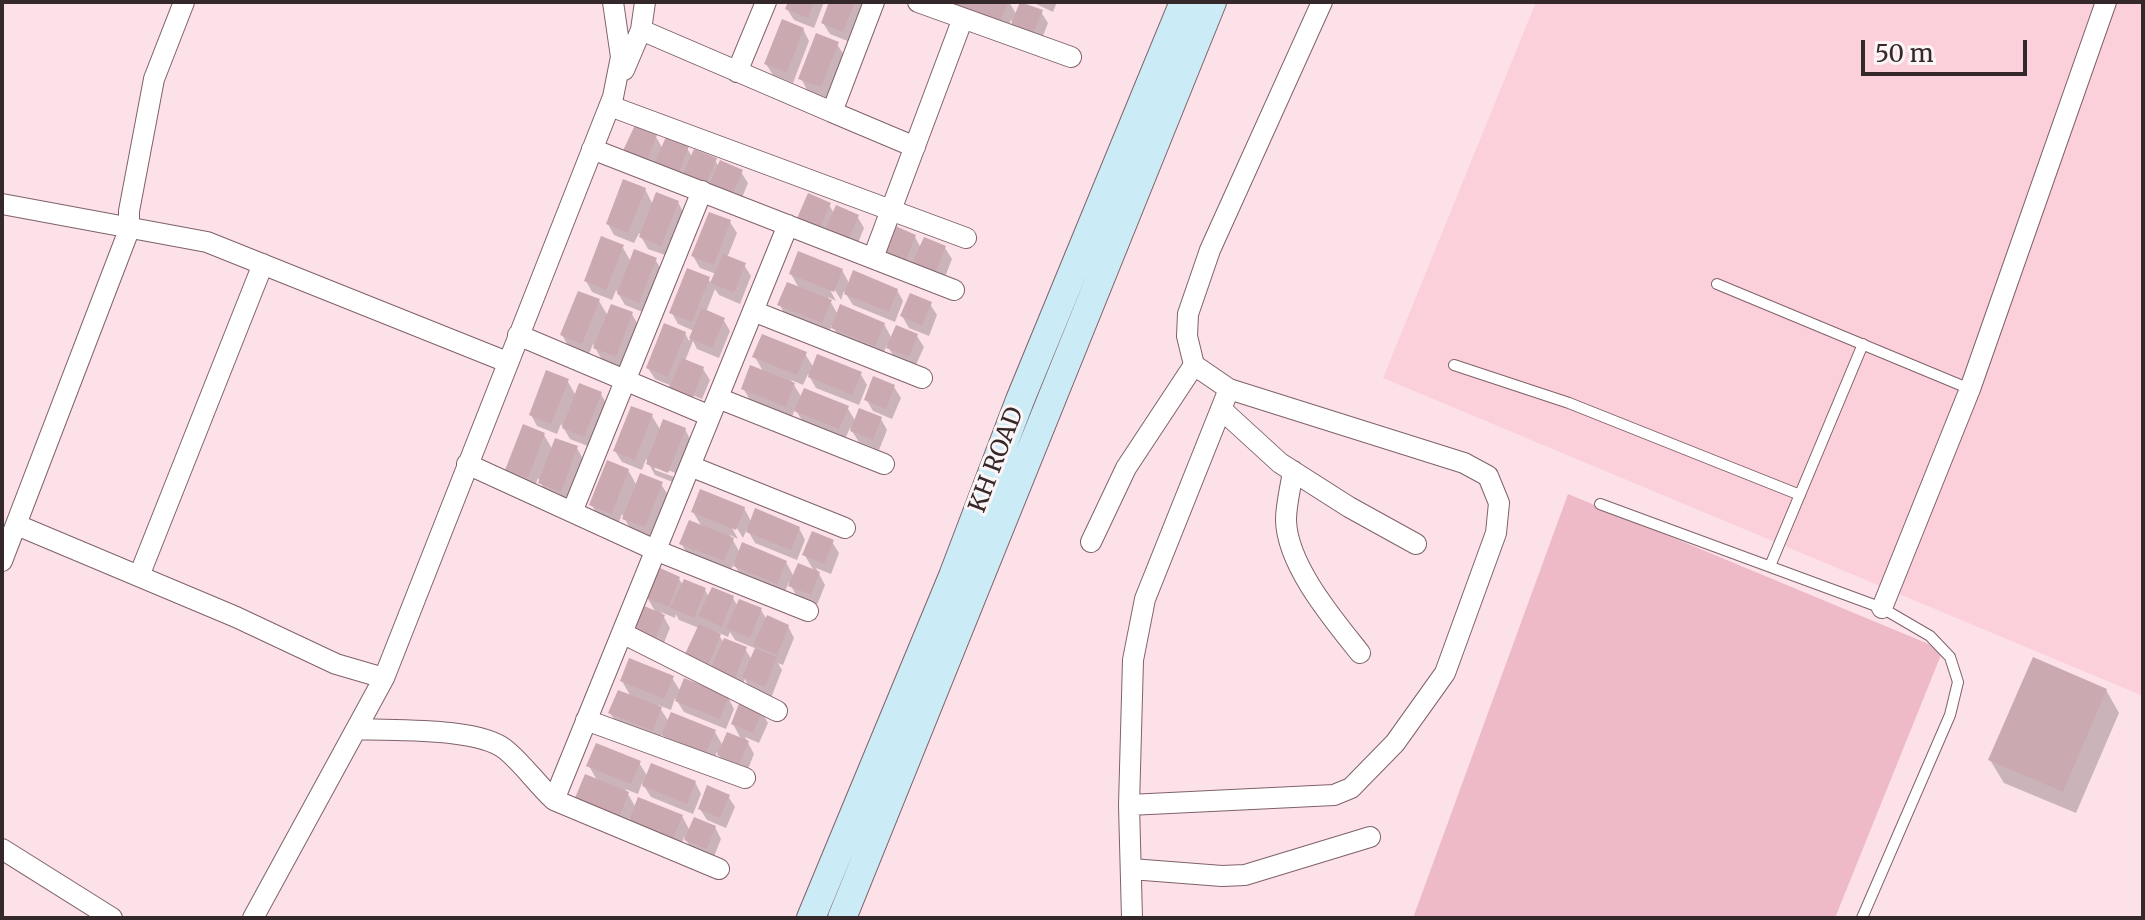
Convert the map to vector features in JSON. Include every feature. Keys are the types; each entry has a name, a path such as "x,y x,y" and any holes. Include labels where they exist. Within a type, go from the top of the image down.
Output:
{"main road":[{"name":"KH ROAD","path":"811,918 953,576 1020,400 1184,2"},
{"name":"KH ROAD","path":"842,918 1212,2"}],"street":[{"path":"2,561 129,230 129,211 154,79 184,2"},
{"path":"611,101 621,57 613,2"},
{"path":"253,918 384,678 641,30 645,2"},
{"path":"737,72 766,2"},
{"path":"832,112 874,2"},
{"path":"918,2 1071,57"},
{"path":"1129,805 1323,796 1351,788 1395,743 1445,673 1496,533 1499,503 1488,476 1464,463 1229,389 1194,365 1187,336 1188,314 1210,250 1322,2"},
{"path":"1882,608 1970,389 2106,2"},
{"path":"873,258 963,18"},
{"path":"641,30 915,147"},
{"path":"611,101 966,238"},
{"path":"592,149 954,290"},
{"path":"572,512 702,191"},
{"path":"2,204 129,230 207,242 507,362"},
{"path":"554,800 788,225"},
{"path":"139,576 263,264"},
{"path":"753,311 922,378"},
{"path":"518,335 626,380 884,464"},
{"path":"1091,542 1126,468 1194,365"},
{"path":"1132,918 1129,805 1133,660 1145,599 1229,389"},
{"path":"1221,409 1280,463 1349,507 1416,544"},
{"path":"467,464 655,550 808,611"},
{"path":"690,466 845,528"},
{"path":"1293,471 1286,521 1294,556 1327,610 1360,653"},
{"path":"17,525 236,617 336,664 384,678"},
{"path":"622,633 777,711"},
{"path":"586,720 745,778"},
{"path":"358,729 486,739 505,749 554,800 719,869"},
{"path":"1131,869 1245,875 1370,837"},
{"path":"2,849 112,918"}],"lane":[{"path":"1717,284 1970,389"},
{"path":"1770,566 1863,344"},
{"path":"1454,365 1569,403 1800,495"},
{"path":"1600,504 1882,608 1930,636 1950,657 1958,682 1950,715 1862,918"}],"shaded area":[{"path":"1536,2 2143,2 2143,696 1383,378"},
{"path":"1568,494 1943,650 1835,918 1413,918"}],"building":[{"path":"788,2 814,2 808,18 785,9"},
{"path":"829,2 855,2 843,32 821,23"},
{"path":"956,2 1008,2 1000,22"},
{"path":"1020,2 1043,10 1033,33 1011,24"},
{"path":"782,19 804,28 787,73 764,64"},
{"path":"816,33 839,42 821,87 798,79"},
{"path":"635,125 657,135 645,165 621,155"},
{"path":"666,137 689,146 677,177 653,166"},
{"path":"694,149 717,158 704,189 681,178"},
{"path":"720,160 743,170 730,200 707,190"},
{"path":"623,179 646,188 628,233 606,224"},
{"path":"656,192 679,201 661,246 639,237"},
{"path":"808,193 831,203 818,233 795,223"},
{"path":"836,205 859,215 846,245 823,235"},
{"path":"709,212 731,220 714,265 691,256"},
{"path":"893,225 916,235 904,265 880,255"},
{"path":"601,236 624,245 606,290 584,281"},
{"path":"924,237 946,246 934,276 911,266"},
{"path":"634,249 657,258 639,303 617,294"},
{"path":"798,251 843,269 834,292 789,274"},
{"path":"723,254 746,263 734,293 710,283"},
{"path":"687,268 710,277 692,322 669,313"},
{"path":"853,270 898,289 889,312 844,294"},
{"path":"787,282 832,300 822,323 777,305"},
{"path":"578,291 600,299 582,344 560,335"},
{"path":"910,293 932,302 922,326 900,316"},
{"path":"611,304 633,312 616,357 593,348"},
{"path":"840,304 885,323 875,346 831,328"},
{"path":"702,308 725,318 712,348 689,338"},
{"path":"664,323 686,332 668,377 646,368"},
{"path":"896,325 918,334 909,357 886,348"},
{"path":"762,334 807,352 797,375 752,357"},
{"path":"817,354 862,372 852,395 808,377"},
{"path":"682,358 704,367 693,397 669,387"},
{"path":"750,365 795,383 786,407 741,389"},
{"path":"546,370 569,379 551,424 529,415"},
{"path":"873,376 895,385 886,409 864,400"},
{"path":"579,383 602,392 584,437 562,428"},
{"path":"804,388 849,406 839,429 794,411"},
{"path":"631,406 653,414 635,460 613,451"},
{"path":"859,408 882,417 873,440 850,431"},
{"path":"663,419 686,428 668,473 646,464"},
{"path":"523,424 545,433 528,478 505,470"},
{"path":"555,438 578,446 561,492 538,483"},
{"path":"607,460 629,469 612,514 589,505"},
{"path":"640,473 663,482 645,527 622,519"},
{"path":"700,489 745,507 736,530 691,512"},
{"path":"755,508 800,527 791,550 746,532"},
{"path":"689,520 734,538 724,561 679,544"},
{"path":"812,531 834,540 824,564 802,555"},
{"path":"742,542 787,561 777,584 733,566"},
{"path":"798,563 820,572 811,595 788,586"},
{"path":"658,567 680,577 669,607 644,597"},
{"path":"684,579 706,588 694,618 670,608"},
{"path":"712,587 734,596 722,627 698,616"},
{"path":"739,599 762,608 750,638 726,628"},
{"path":"642,605 665,615 653,645 629,635"},
{"path":"767,615 789,625 777,655 753,645"},
{"path":"699,624 721,634 709,664 685,654"},
{"path":"724,638 747,647 735,678 711,668"},
{"path":"755,648 777,657 765,687 742,677"},
{"path":"2033,657 2107,689 2063,792 1988,760"},
{"path":"629,658 674,676 664,699 620,681"},
{"path":"684,678 729,696 720,719 675,701"},
{"path":"618,690 662,707 653,731 608,713"},
{"path":"740,701 763,710 753,733 731,724"},
{"path":"671,712 716,730 706,753 661,735"},
{"path":"727,732 749,741 739,764 717,755"},
{"path":"596,743 641,761 631,784 586,766"},
{"path":"651,763 696,781 687,804 642,786"},
{"path":"585,774 629,792 620,816 575,798"},
{"path":"707,785 730,795 720,818 698,809"},
{"path":"638,797 683,815 673,838 629,820"},
{"path":"694,817 716,826 707,849 684,840"}]}
